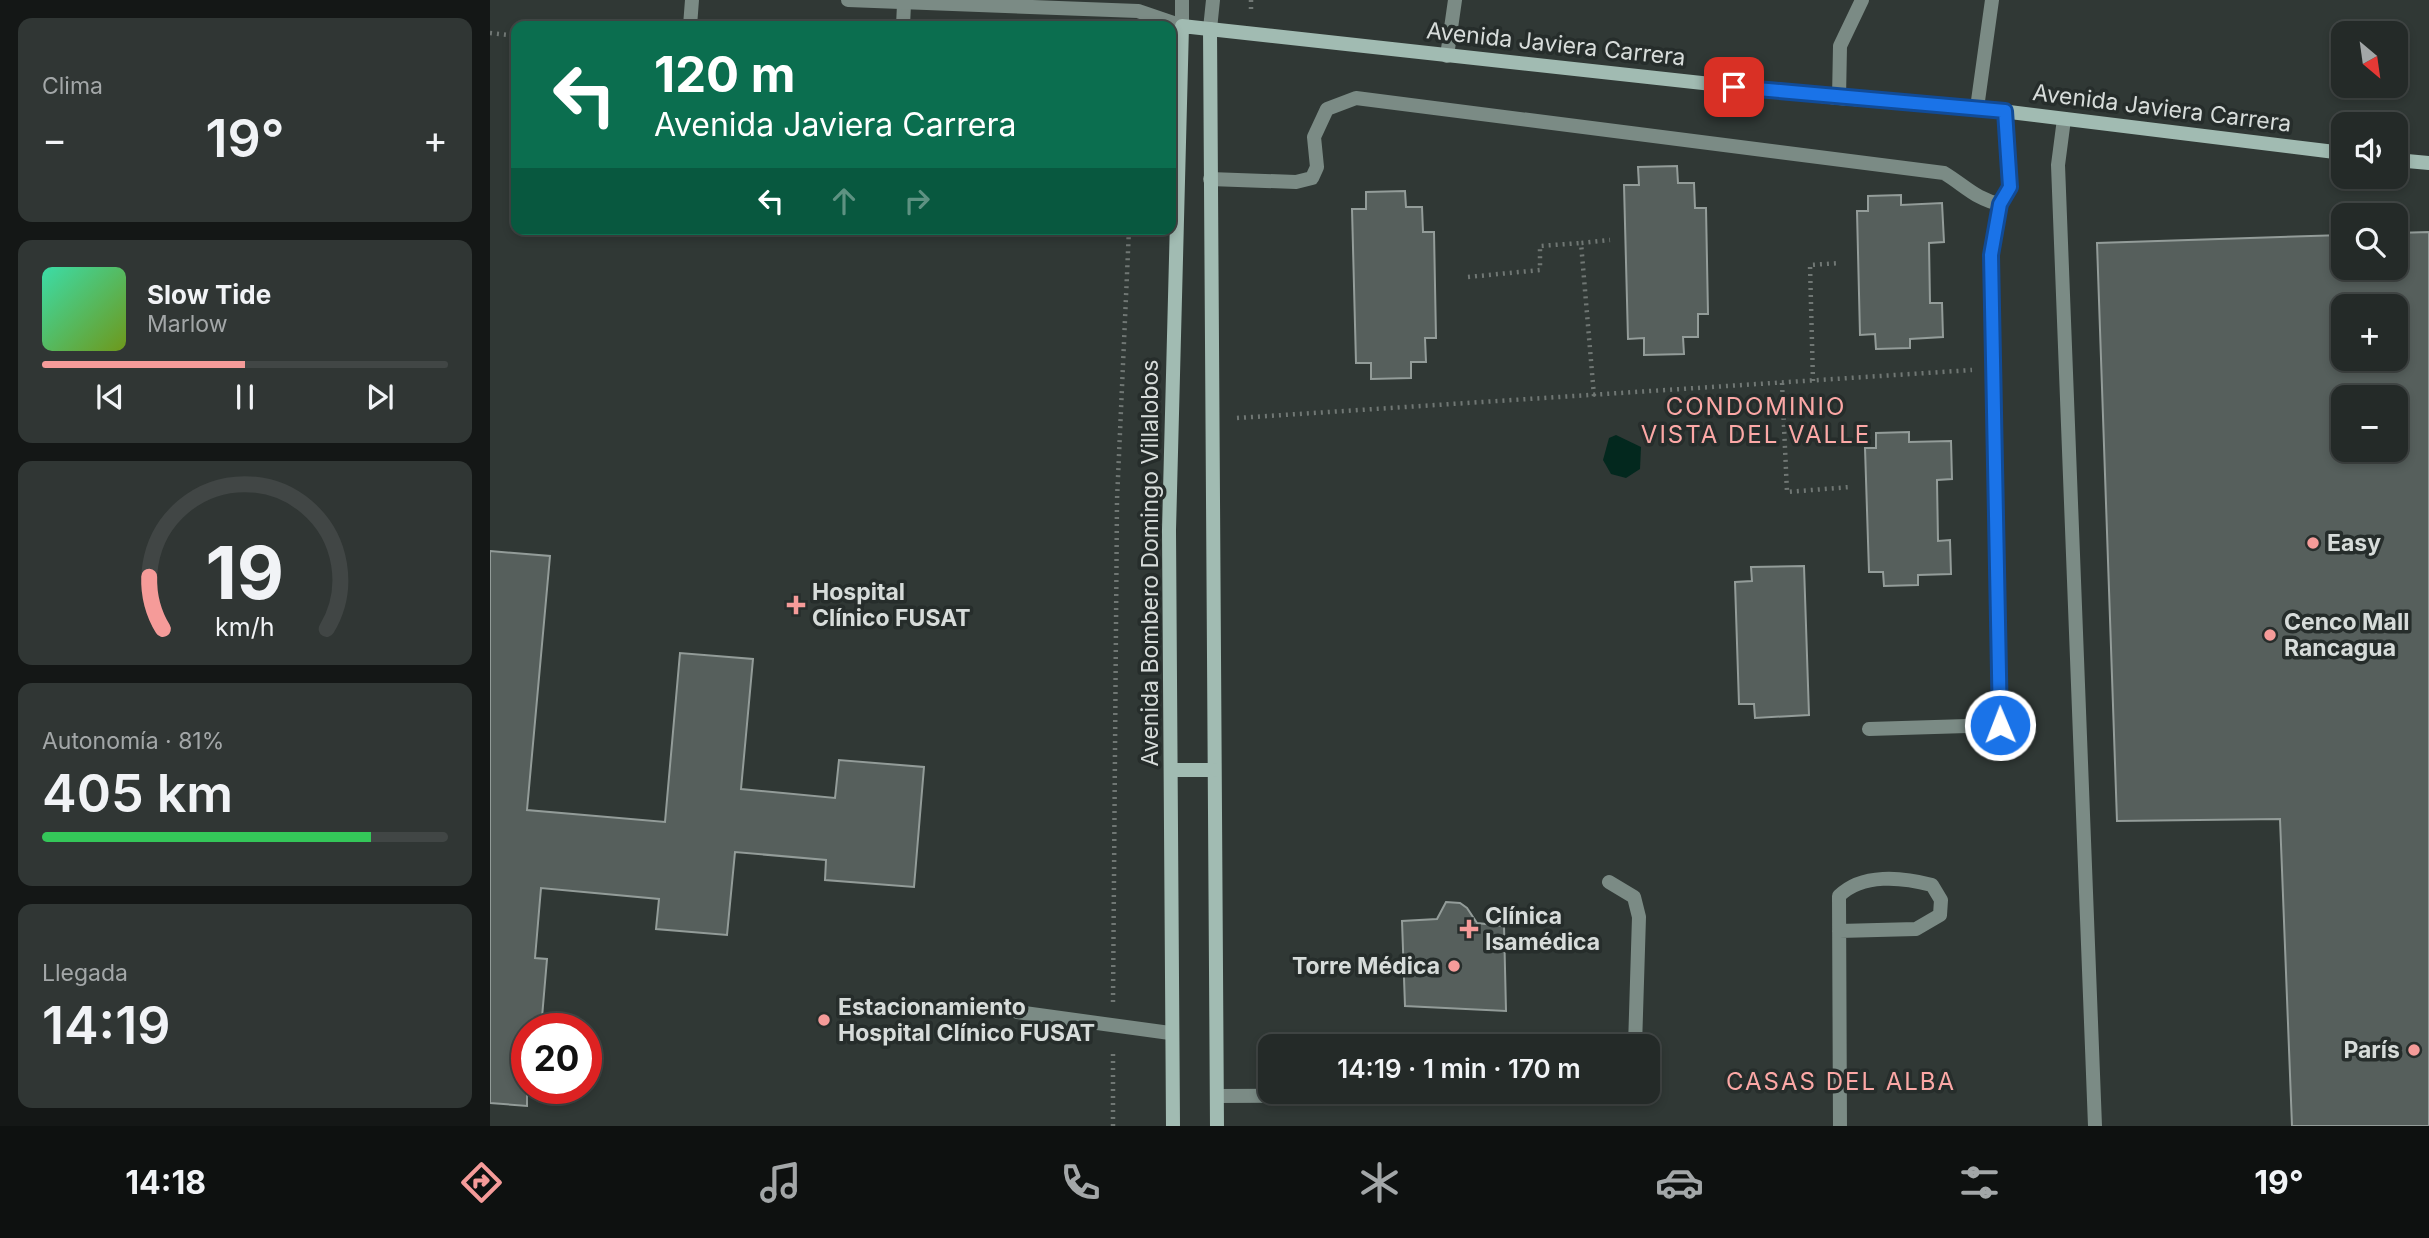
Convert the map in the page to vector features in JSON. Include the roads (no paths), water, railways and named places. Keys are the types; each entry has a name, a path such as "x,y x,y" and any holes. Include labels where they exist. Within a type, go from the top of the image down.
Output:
{"main road":[{"name":"Avenida Javiera Carrera","path":"1182,26 1839,98 2005,111 2331,152"},
{"name":"Avenida Bombero Domingo Villalobos","path":"1173,1126 1170,1033 1169,530 1182,26"},
{"path":"1210,29 1217,1126"},
{"path":"2408,161 2429,163"},
{"path":"1171,770 1213,770"}],"street":[{"path":"690,21 692,0"},
{"path":"848,0 1138,11 1167,21"},
{"name":"Avenida Bombero Domingo Villalobos","path":"1182,0 1182,26"},
{"path":"1210,29 1213,0"},
{"path":"1447,56 1455,0"},
{"path":"1839,98 1840,46 1862,0"},
{"path":"1977,108 1992,0"},
{"path":"903,21 904,4"},
{"path":"1176,24 1182,26"},
{"path":"1210,179 1296,182 1312,178 1317,167 1314,137 1327,109 1356,98 1944,173 1965,186 1980,200 2000,204"},
{"path":"1869,729 2000,725 1991,255 2000,204 2010,187 2005,111"},
{"path":"2064,119 2058,165 2095,1126"},
{"path":"1839,931 1916,929 1940,915 1941,900 1932,885 1915,880 1871,880 1850,884 1839,896 1839,931 1840,1126"},
{"path":"1609,882 1634,897 1639,917 1634,1034"},
{"path":"1017,1012 1170,1033"},
{"path":"1217,1096 1258,1096"}],"place":[{"name":"Easy","path":"2313,543"},
{"name":"Hospital Clínico FUSAT","path":"796,605"},
{"name":"Cenco Mall Rancagua","path":"2270,635"},
{"name":"Clínica Isamédica","path":"1469,929"},
{"name":"Torre Médica","path":"1454,966"},
{"name":"Estacionamiento Hospital Clínico FUSAT","path":"824,1020"},
{"name":"París","path":"2414,1050"}],"district":[{"name":"CONDOMINIO VISTA DEL VALLE","path":"1756,420"},
{"name":"CASAS DEL ALBA","path":"1841,1081"}]}
